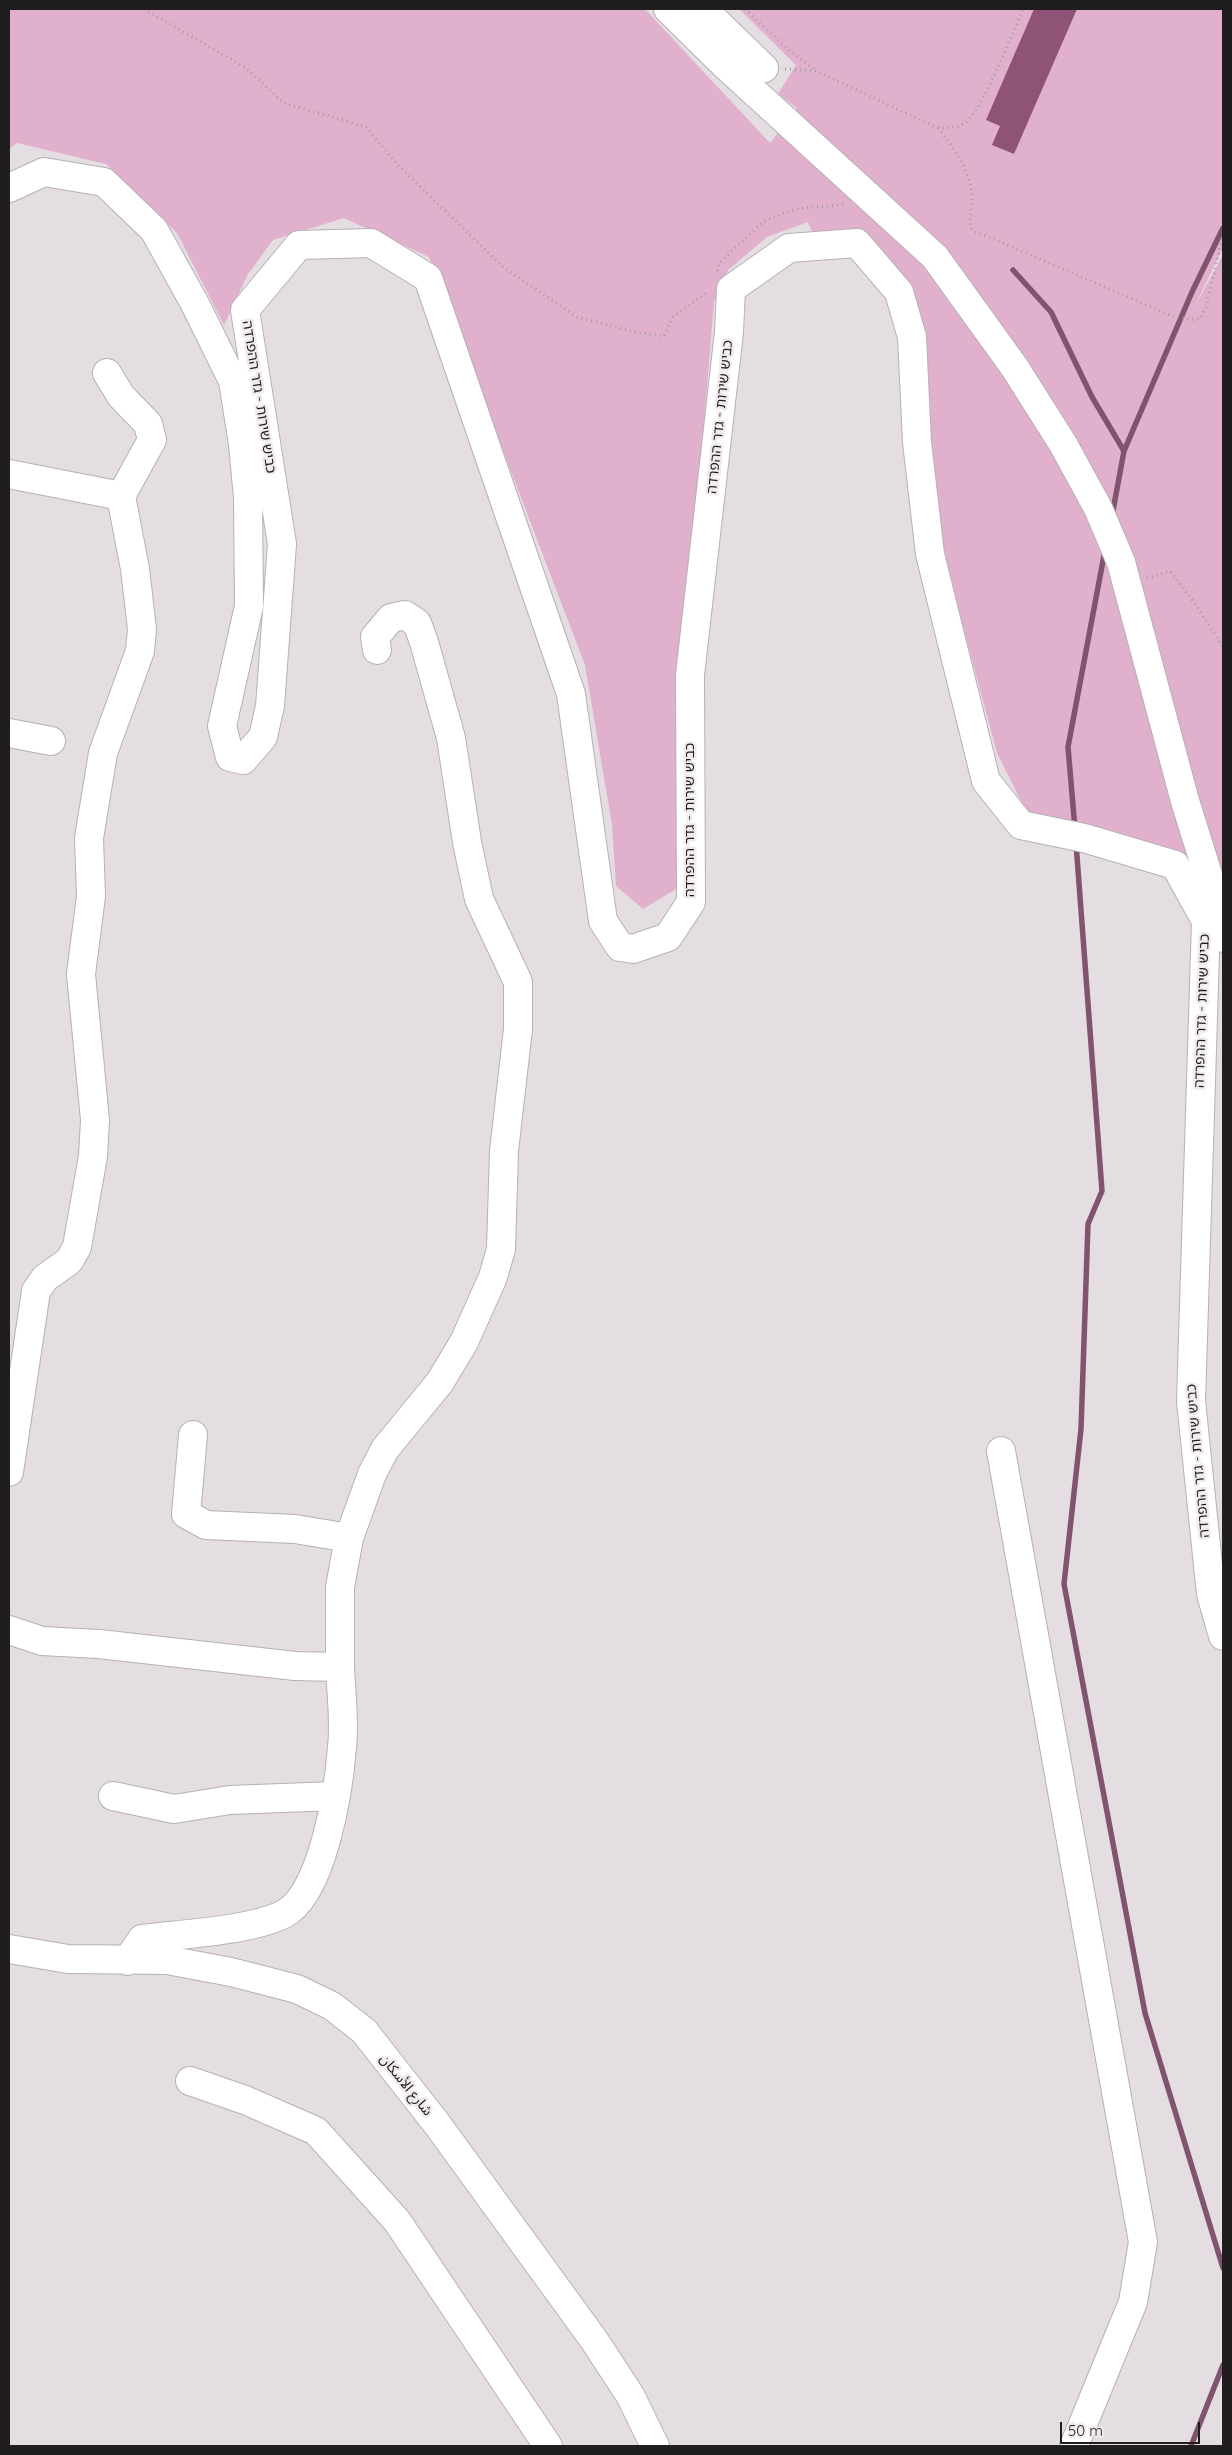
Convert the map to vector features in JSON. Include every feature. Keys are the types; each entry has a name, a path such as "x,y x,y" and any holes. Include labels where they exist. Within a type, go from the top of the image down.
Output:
{"street":[{"path":"668,9 727,67 935,257 1016,368 1063,444 1098,508 1121,562 1186,801 1220,913 1223,938"},
{"path":"702,9 764,68"},
{"name":"כביש שירות - גדר ההפרדה","path":"9,188 44,172 104,182 154,230 196,304 233,381 243,444 248,498 249,606 222,726 230,757 243,760 263,737 270,706 282,544 245,310 299,245 371,243 428,278 571,694 603,921 620,947 633,949 668,937 691,902 690,675 728,341 731,289 789,248 857,243 899,292 912,337 917,442 930,554 986,781 1022,825 1084,838 1175,865 1206,921 1191,1401 1211,1594 1223,1636"},
{"path":"9,1472 36,1291 45,1278 69,1261 77,1247 93,1156 95,1120 81,974 91,896 89,838 103,753 140,651 142,629 135,570 121,496 152,440 148,424 121,396 107,373"},
{"path":"9,474 121,496"},
{"path":"126,1961 142,1939 262,1922 284,1914 299,1902 311,1884 325,1842 335,1796 342,1745 340,1587 349,1538 372,1474 385,1449 440,1382 464,1342 493,1277 501,1249 504,1151 518,1030 518,982 479,899 467,842 452,738 437,684 417,624 405,615 391,618 375,637 377,650"},
{"path":"9,733 51,741"},
{"path":"192,1435 186,1514 206,1525 295,1529 349,1538"},
{"path":"1001,1452 1143,2242 1133,2302 1074,2446"},
{"path":"9,1630 42,1641 99,1644 295,1666 340,1667"},
{"path":"113,1796 174,1809 230,1800 335,1796"},
{"name":"شارع الأسكان","path":"9,1949 68,1959 167,1960 231,1972 297,1988 332,2006 364,2031 437,2124 594,2340 630,2395 655,2446"},
{"path":"190,2081 245,2100 316,2131 397,2221 548,2446"}],"path":[{"path":"144,9 246,68 284,103 366,127 397,164 504,268 577,317 634,332 664,336 673,317 709,292 712,284"},
{"path":"745,9 782,44 816,71 938,128 953,128 966,122 979,105 1023,9"},
{"path":"764,68 816,71"},
{"path":"938,128 965,165 972,200 970,223 972,230 1170,315 1191,320 1201,318 1206,307 1223,235"},
{"path":"715,277 720,262 764,221 799,208 875,203"},
{"path":"1127,584 1170,571 1194,602 1223,647"}],"shaded area":[{"path":"9,9 645,9 770,143 797,108 778,94 796,65 739,9 1223,9 1223,248 1194,308 1223,255 1223,888 1181,856 1027,813 997,753 938,533 897,269 813,234 808,222 767,237 728,270 714,302 677,752 676,889 643,909 616,886 612,825 585,665 429,257 344,218 273,240 248,274 224,325 177,233 106,164 17,143 9,149"}],"building":[{"path":"1034,9 1077,9 1014,154 992,145 1000,126 986,120"}],"waterway":[{"path":"1124,451 1192,292 1223,228"},
{"path":"1013,270 1051,312 1092,397 1124,451 1112,516"},
{"path":"1075,829 1068,747 1105,550"},
{"path":"1076,843 1102,1191 1088,1224 1081,1429 1064,1584 1145,2013 1223,2268"},
{"path":"1191,2446 1223,2365"}]}
